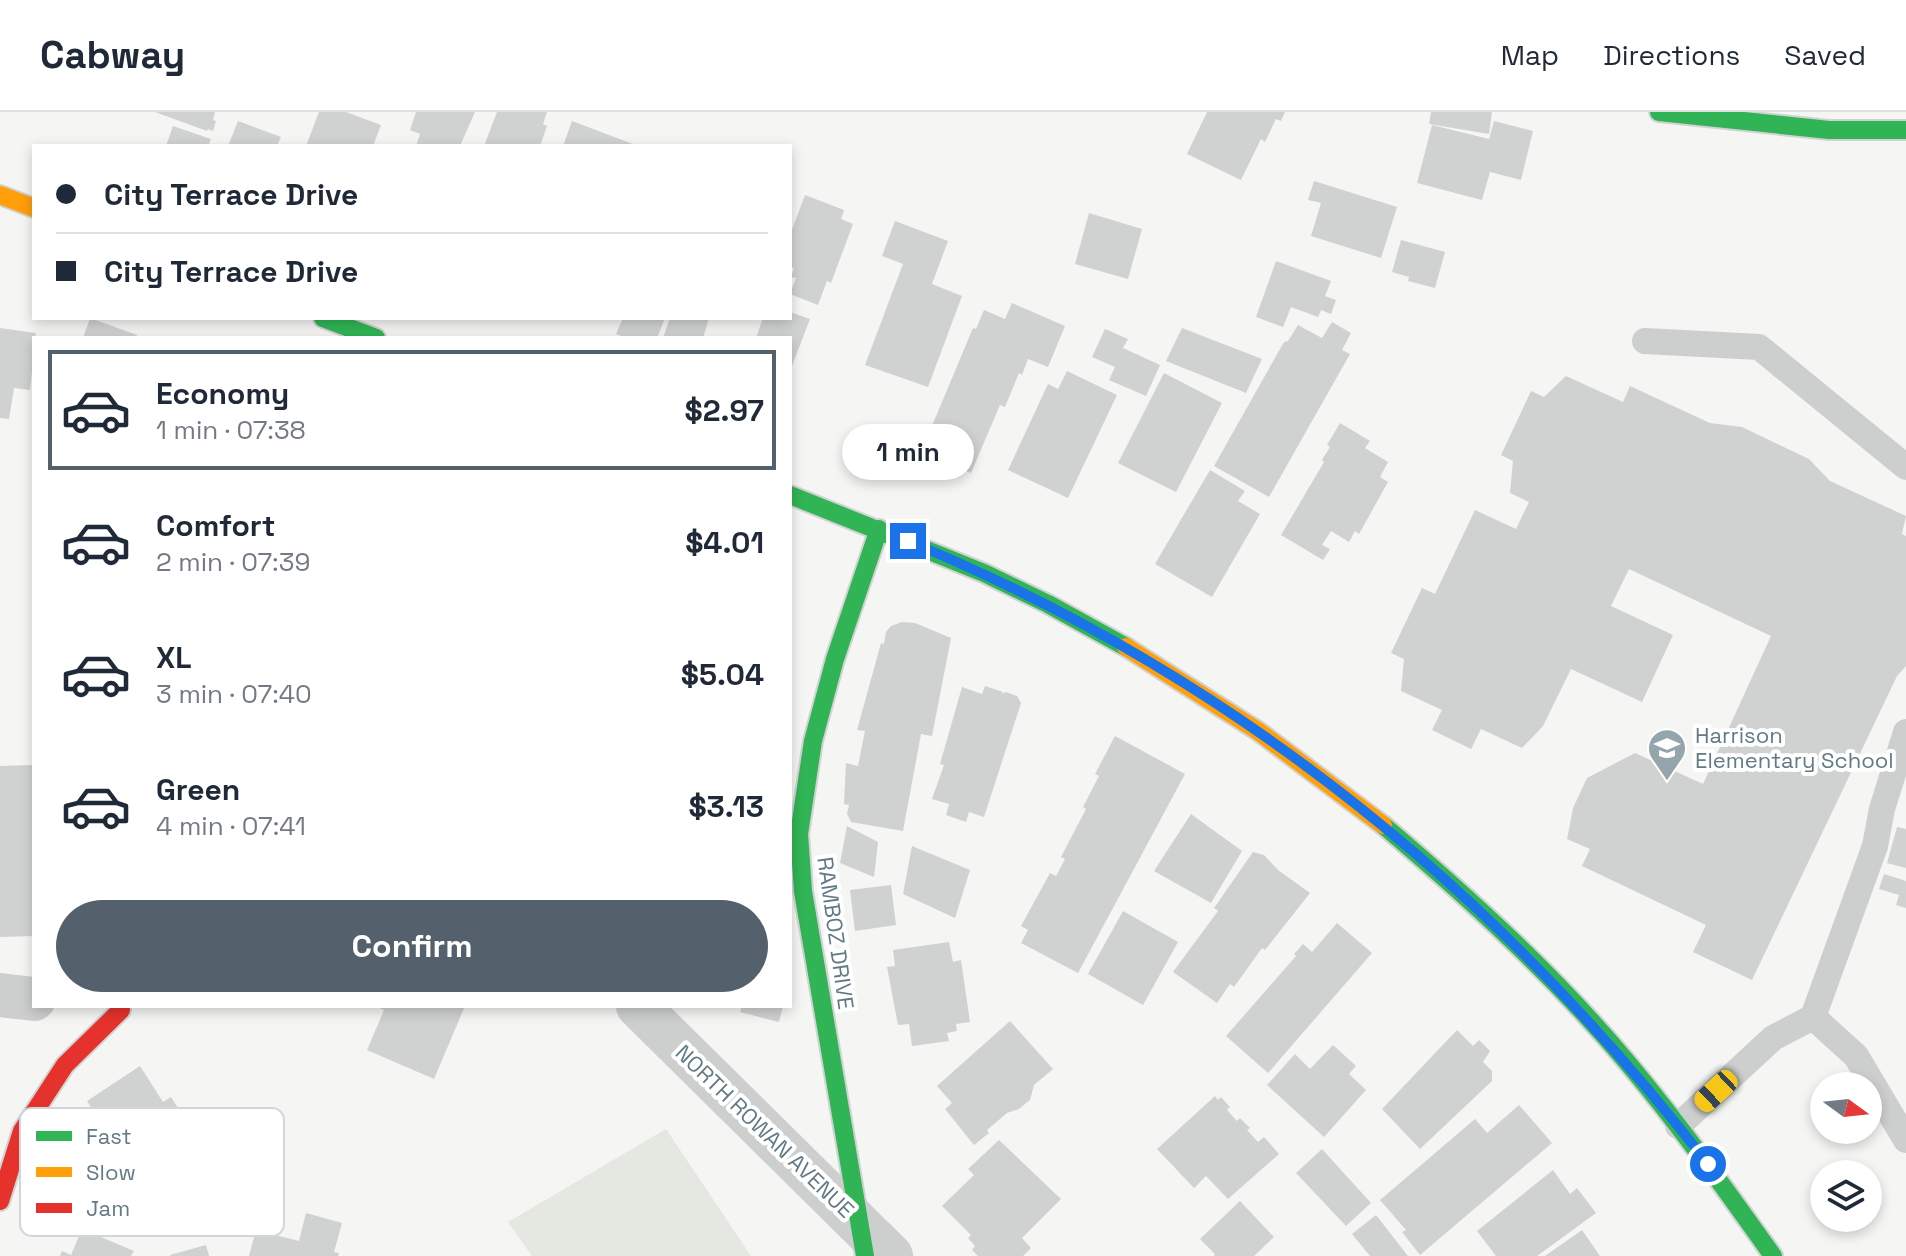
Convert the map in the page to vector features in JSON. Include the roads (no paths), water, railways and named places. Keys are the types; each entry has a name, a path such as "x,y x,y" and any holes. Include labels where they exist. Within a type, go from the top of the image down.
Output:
{"street":[{"path":"1659,112 1829,130 1906,130"},
{"path":"0,195 32,207"},
{"path":"328,320 371,336"},
{"path":"792,496 879,529 1048,604 1217,702 1339,788 1449,882 1551,979 1647,1085 1738,1203 1773,1256"},
{"name":"RAMBOZ DRIVE","path":"862,1239 803,891 799,834 813,741 835,659 879,529"},
{"path":"0,995 32,999"},
{"path":"37,1108 65,1065 112,1008"},
{"name":"NORTH ROWAN AVENUE","path":"640,1008 862,1239 891,1256"},
{"path":"0,1201 20,1137"}],"lane":[{"path":"1645,341 1759,347 1906,467"},
{"path":"1678,1126 1773,1038 1813,1017 1875,846 1882,809 1906,732"},
{"path":"1813,1017 1856,1056 1906,1140"}],"place":[{"name":"Harrison Elementary School","path":"1667,782"}]}
